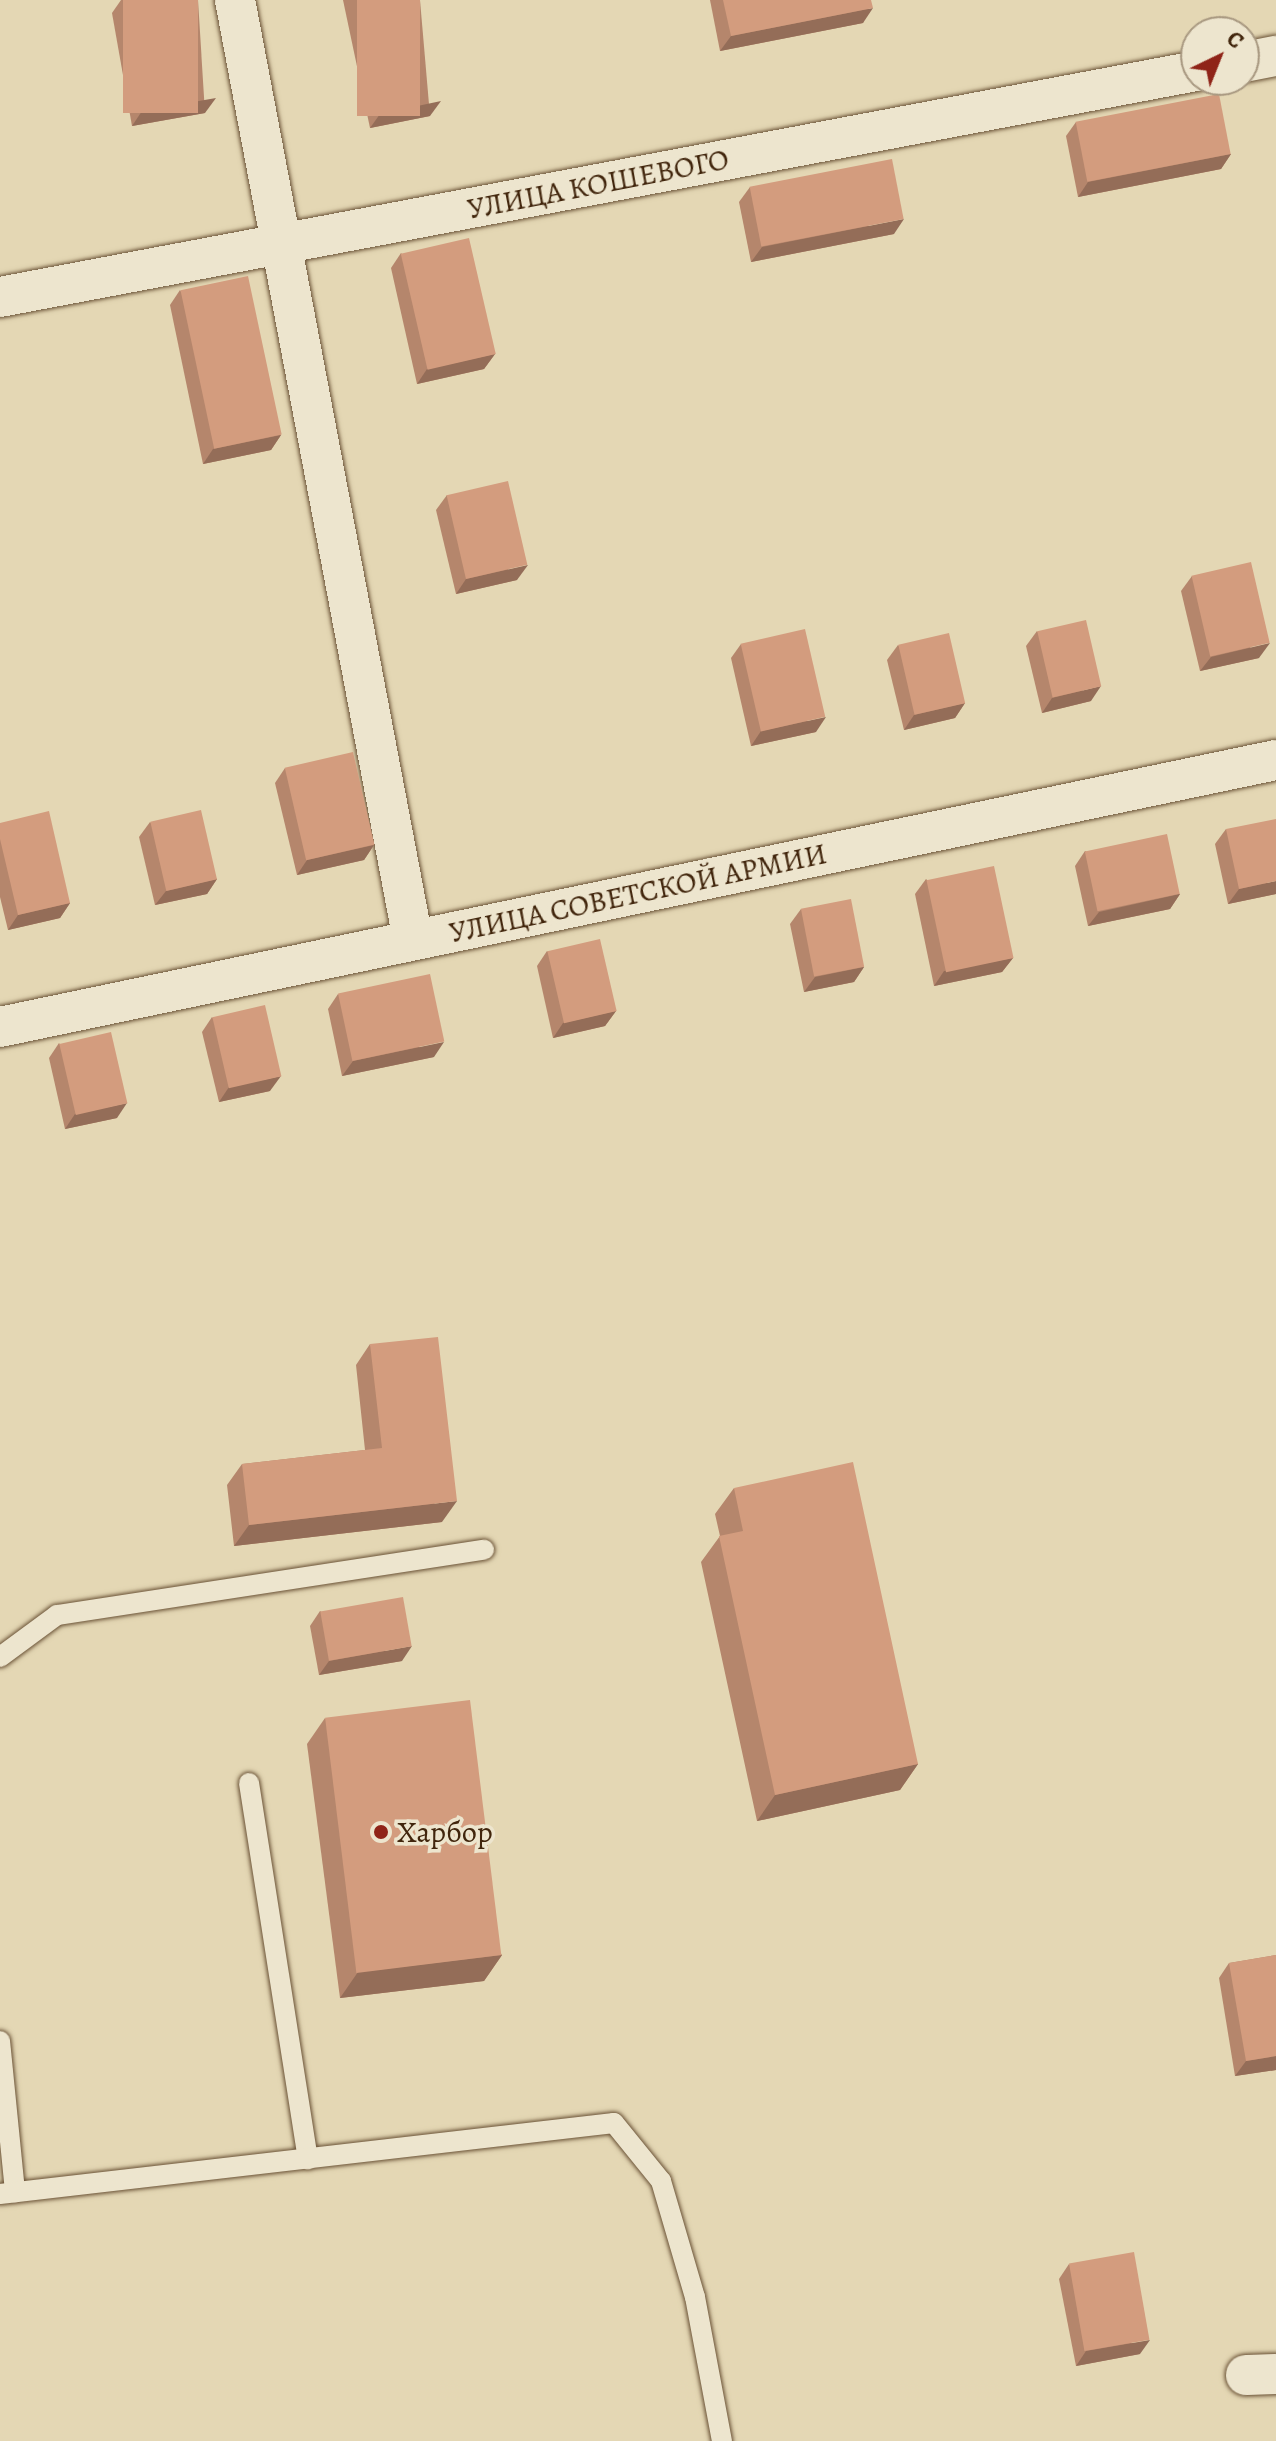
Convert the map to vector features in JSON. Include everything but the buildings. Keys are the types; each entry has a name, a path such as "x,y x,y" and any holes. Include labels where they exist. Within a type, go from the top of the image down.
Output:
{"street":[{"path":"235,0 413,940"},
{"name":"УЛИЦА КОШЕВОГО","path":"0,297 1180,74"},
{"name":"УЛИЦА СОВЕТСКОЙ АРМИИ","path":"0,1027 1276,760"}],"lane":[{"path":"0,1657 57,1615 484,1550"},
{"path":"249,1783 308,2159"},
{"path":"0,2041 7,2193 614,2123 661,2181 695,2297 722,2441"}],"place":[{"name":"Харбор","path":"381,1832"}]}
